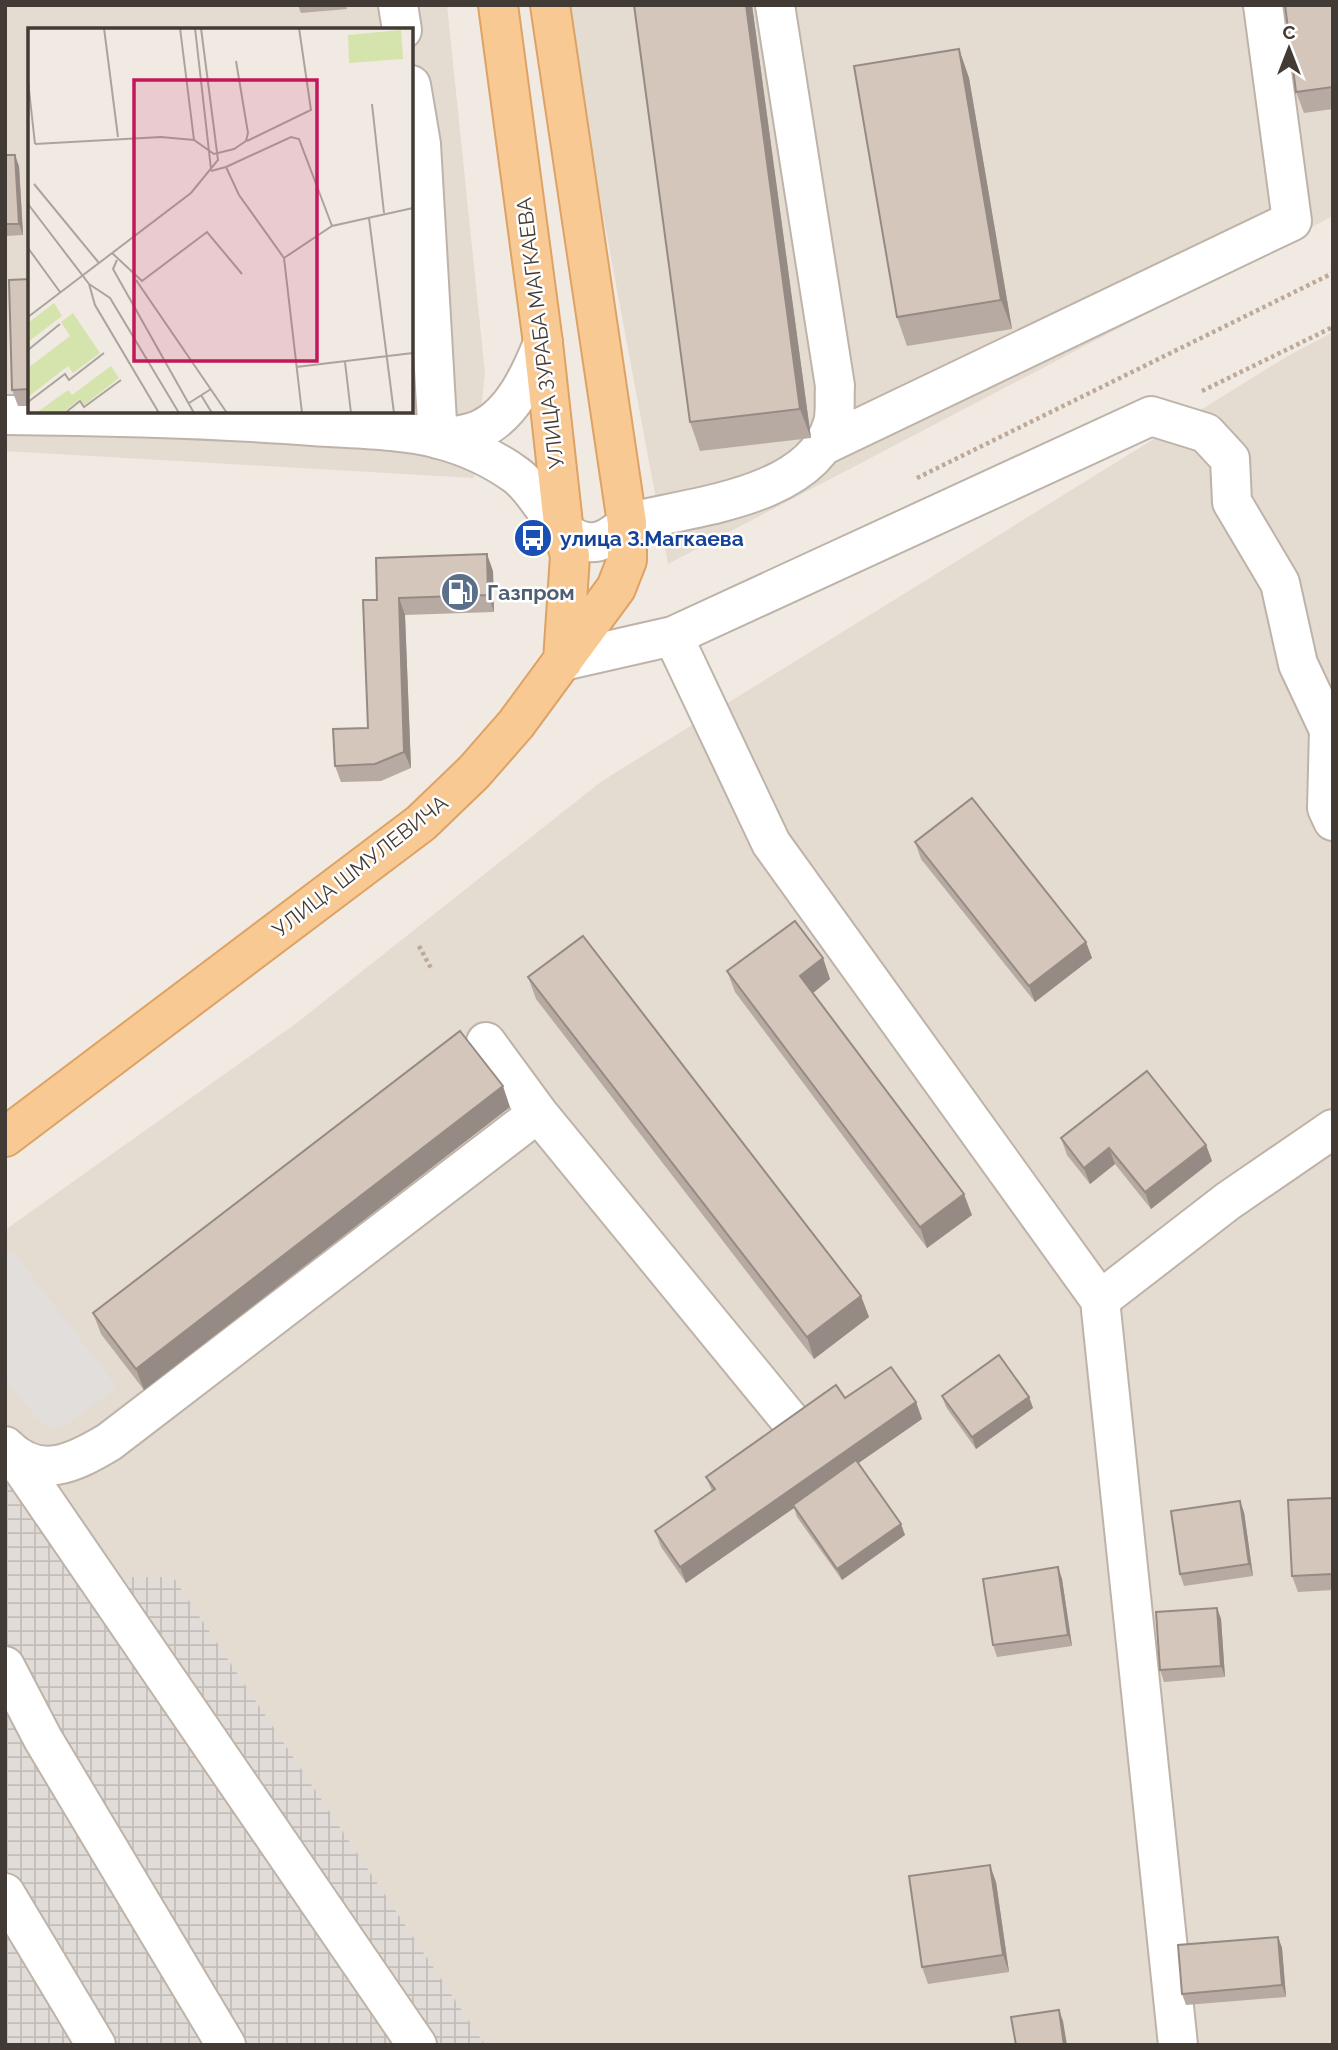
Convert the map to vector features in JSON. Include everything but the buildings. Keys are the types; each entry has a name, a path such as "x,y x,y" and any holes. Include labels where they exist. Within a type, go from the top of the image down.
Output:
{"main road":[{"name":"УЛИЦА ЗУРАБА МАГКАЕВА","path":"498,5 544,342 564,533 570,556 563,661"},
{"path":"550,5 627,523"},
{"name":"УЛИЦА ШМУЛЕВИЧА","path":"5,1137 421,823 500,743 616,587 627,560 627,523"}],"street":[{"path":"398,5 402,28"},
{"path":"5,415 201,418 363,429 439,439 482,455 517,476 541,501 564,533 587,542 605,541 627,523 732,501 799,471 822,446 833,422 835,386 775,5"},
{"path":"822,446 1292,221 1263,5"},
{"path":"413,97 421,144 439,439"},
{"path":"439,439 482,429 510,404 530,376 544,342"},
{"path":"563,661 673,636 1151,416 1206,433 1230,459 1232,502 1280,583 1298,664 1329,730 1327,808 1333,821"},
{"path":"673,636 771,843 1100,1300 1178,2045"},
{"path":"486,1042 538,1113 789,1419"},
{"path":"9,1451 38,1467 60,1465 85,1456 109,1442 538,1113"},
{"path":"1100,1300 1228,1200 1333,1129"},
{"path":"9,1451 417,2045"},
{"path":"5,1666 43,1739 226,2045"},
{"path":"5,1893 96,2045"}],"path":[{"path":"908,482 1333,273"},
{"path":"1151,416 1333,327"},
{"path":"419,946 432,970"}],"shaded area":[{"path":"5,5 447,5 485,373 474,478 5,451"},
{"path":"564,5 1333,5 1333,216 668,564"},
{"path":"1333,332 1333,2045 5,2045 5,1230 298,1022 602,781 1286,357"},
{"path":"13,1251 117,1387 68,1424 50,1428 35,1417 5,1378 5,1256"},
{"path":"5,1462 103,1577 173,1577 485,2045 5,2045"}],"place":[{"name":"улица З.Магкаева","path":"533,538"},
{"name":"Газпром","path":"460,592"}]}
